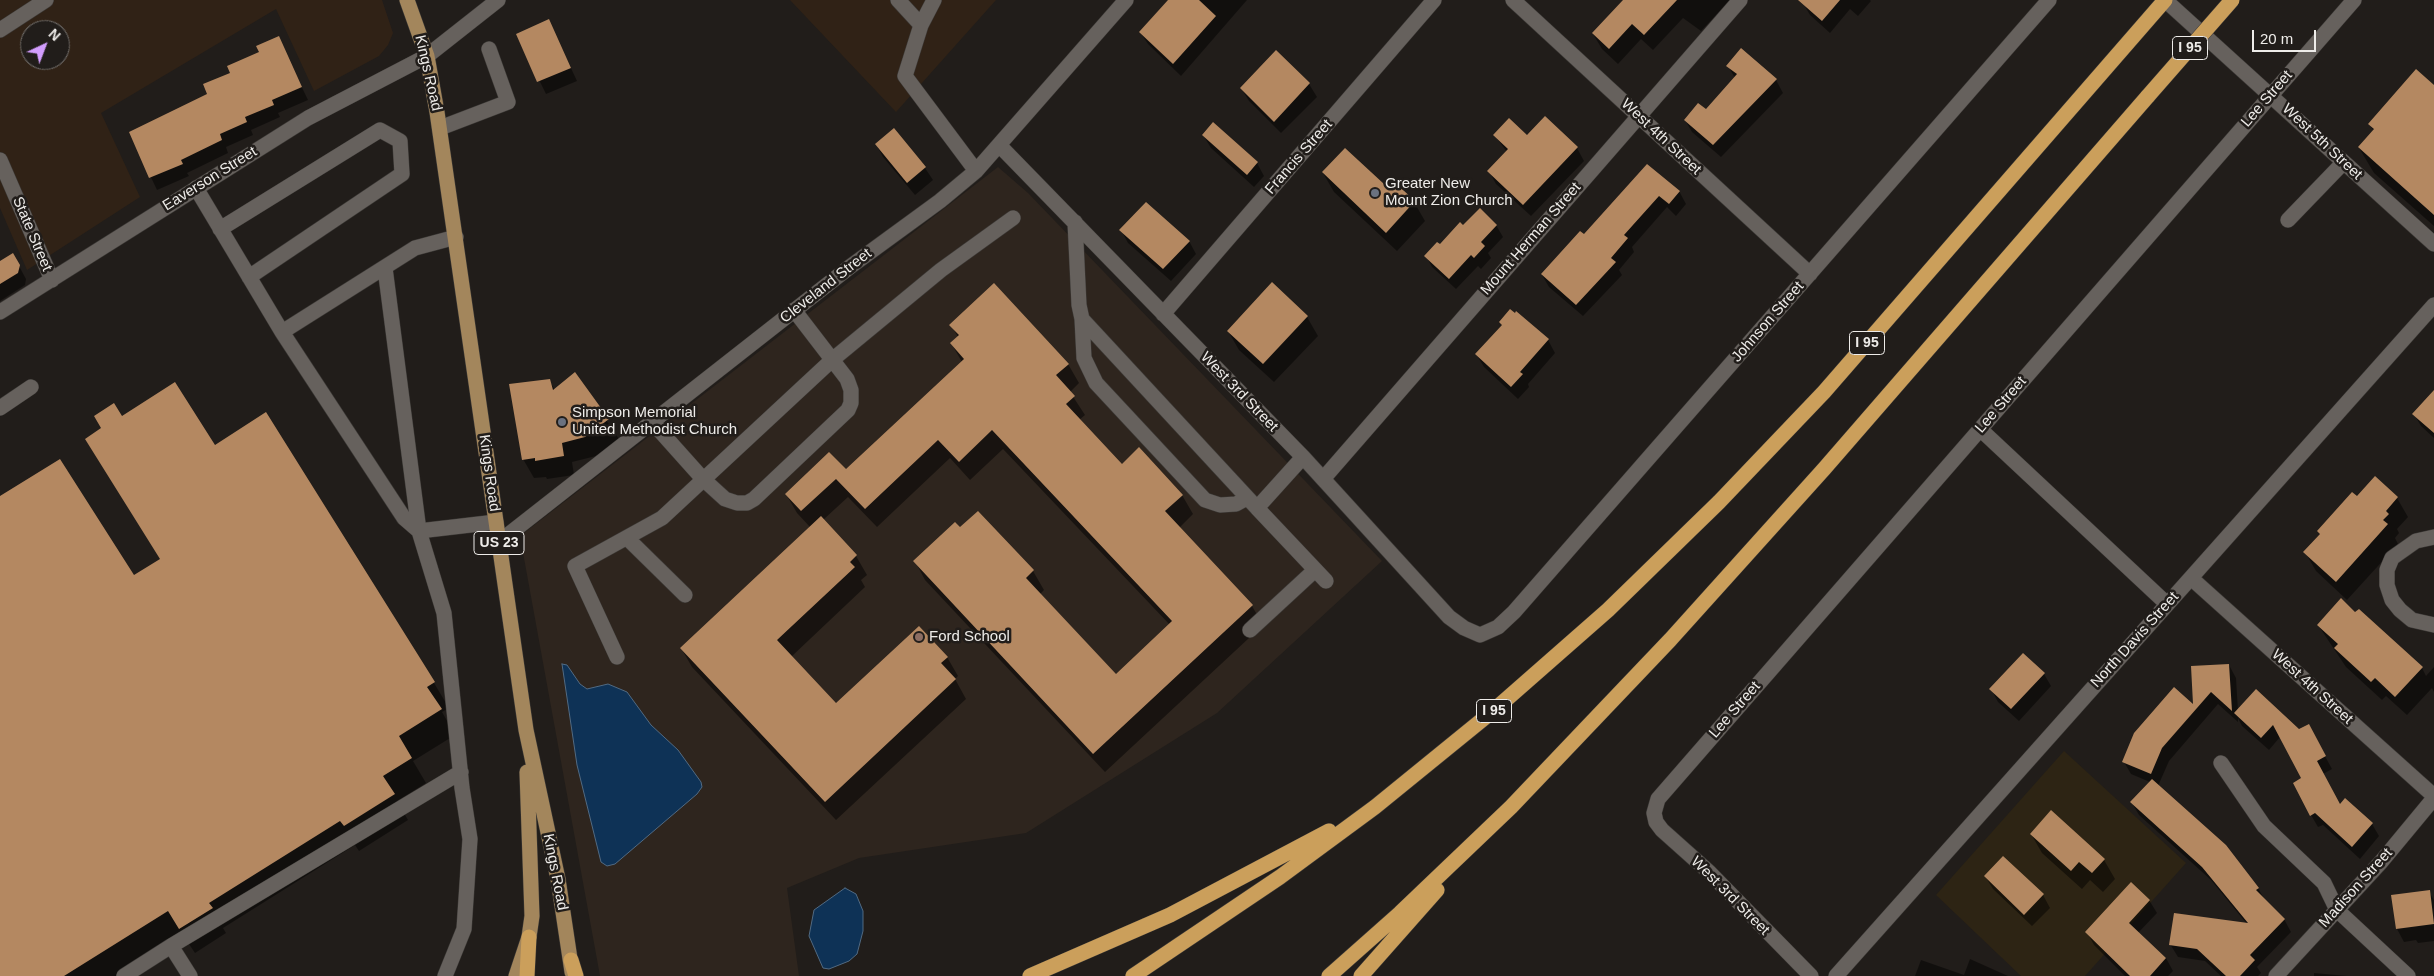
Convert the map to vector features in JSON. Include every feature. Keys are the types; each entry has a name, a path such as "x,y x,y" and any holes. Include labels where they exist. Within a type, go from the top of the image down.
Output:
{"highway":[{"name":"I 95","path":"1132,976 1280,876 1375,807 1494,711 1608,610 1718,502 1824,392 2165,0"},
{"name":"I 95","path":"1329,976 1400,913 1510,807 1657,654 1734,570 2232,0"},
{"path":"1030,976 1170,915 1375,807"},
{"path":"1361,976 1510,807"},
{"path":"527,976 530,937"},
{"path":"571,960 575,976"}],"main road":[{"name":"Kings Road","path":"407,0 427,56 440,128 526,730 558,879 571,960"},
{"name":"US 23","path":"516,976 530,937 532,898 526,730"}],"street":[{"path":"0,30 46,0"},
{"name":"Eaverson Street","path":"0,312 308,118 427,56 498,0"},
{"path":"898,0 921,25"},
{"path":"934,0 921,25 905,76 976,171"},
{"name":"Cleveland Street","path":"499,542 794,310 940,201 976,171 1000,146 1126,0"},
{"name":"Francis Street","path":"1163,314 1434,0"},
{"name":"West 4th Street","path":"1513,0 1810,274"},
{"name":"Mount Herman Street","path":"1322,478 1740,0"},
{"name":"Johnson Street","path":"1480,635 1498,627 1514,612 2049,0"},
{"name":"West 5th Street","path":"2165,0 2434,244"},
{"name":"Lee Street","path":"1654,813 1656,803 1661,795 2354,0"},
{"path":"440,128 508,102 489,49"},
{"path":"220,229 380,130 400,142 402,174 249,277"},
{"name":"West 3rd Street","path":"1000,146 1303,457 1449,617 1480,635"},
{"name":"State Street","path":"0,160 52,280"},
{"path":"2288,220 2343,163"},
{"path":"196,188 282,332 404,518 420,531 496,522"},
{"path":"617,657 575,566 662,518 832,360 941,270 1013,218"},
{"path":"1075,222 1084,358 1096,383 1206,500 1220,505 1252,503 1303,457"},
{"path":"282,332 415,248 456,237"},
{"path":"385,268 420,531 444,612 470,839 464,929 445,976"},
{"name":"North Davis Street","path":"1836,976 2434,305"},
{"path":"652,422 703,479 725,499 737,503 747,503 754,499 848,410 852,403 851,390 847,379 794,310"},
{"path":"1082,320 1121,359 1326,581"},
{"path":"0,408 31,388"},
{"path":"1980,429 2166,604"},
{"path":"2434,537 2416,541 2392,558 2387,570 2387,585 2392,600 2400,610 2412,620 2434,625"},
{"path":"627,538 685,596"},
{"path":"1250,630 1315,570"},
{"name":"West 4th Street","path":"2191,578 2434,797"},
{"path":"2221,763 2264,826 2324,884 2337,910 2408,976"},
{"path":"124,976 461,772"},
{"name":"Madison Street","path":"2276,976 2337,910 2434,797"},
{"name":"West 3rd Street","path":"1654,813 1656,822 1662,830 1719,881 1811,976"},
{"path":"171,946 190,976"}],"shaded area":[{"path":"0,0 382,0 393,33 388,45 379,56 314,91 276,9 101,113 140,197 27,270 0,208"},
{"path":"790,0 996,0 896,112"},
{"name":"Ford School","path":"998,167 1028,193 1382,561 1217,713 1026,833 859,858 787,888 799,976 600,976 520,536"},
{"path":"2064,751 2186,863 2085,976 2021,976 1936,895"}],"water":[{"path":"562,664 567,665 580,684 587,689 608,684 627,692 651,725 678,750 701,782 702,787 697,794 615,864 607,866 601,862 577,765"},
{"path":"845,888 856,894 863,911 863,931 857,954 849,961 829,969 823,968 809,936 814,910"}],"building":[{"path":"1168,0 1199,0 1216,16 1173,64 1139,32"},
{"path":"1623,0 1677,0 1644,35 1632,24 1609,49 1592,33"},
{"path":"1798,0 1840,0 1822,21"},
{"path":"549,19 571,68 537,82 516,34"},
{"path":"279,36 302,87 272,100 274,105 245,117 247,122 220,134 222,140 181,160 183,164 149,178 129,132 207,94 203,84 230,73 227,66 259,52 256,46"},
{"path":"1741,48 1777,79 1713,145 1684,120 1698,103 1706,109 1737,74 1726,66"},
{"path":"1276,50 1310,83 1274,122 1240,88"},
{"path":"2416,69 2434,85 2434,215 2358,147 2374,129 2368,124"},
{"path":"1545,116 1578,147 1523,205 1487,171 1508,149 1493,135 1509,118 1527,135"},
{"path":"1213,122 1258,162 1247,175 1202,135"},
{"path":"894,128 926,167 907,183 875,144"},
{"name":"Greater New Mount Zion Church","path":"1345,148 1384,184 1390,178 1415,201 1386,233 1322,172"},
{"path":"1647,164 1680,191 1669,204 1659,196 1624,235 1628,238 1611,258 1616,262 1576,305 1541,274 1580,231 1584,234"},
{"path":"1146,202 1190,241 1163,269 1119,230"},
{"path":"1480,208 1497,225 1481,242 1485,246 1474,258 1471,255 1449,279 1424,256 1437,242 1440,244 1460,222 1463,225"},
{"path":"13,253 20,265 18,273 0,284 0,261"},
{"path":"1272,282 1308,316 1263,364 1227,331"},
{"path":"994,283 1069,364 1056,375 1075,396 1066,404 1122,464 1139,447 1183,495 1165,511 1253,605 1093,754 913,561 955,522 960,527 978,511 1034,570 1026,578 1116,674 1172,621 992,430 959,462 938,440 865,509 836,479 801,511 785,494 829,452 846,469 964,359 950,343 959,335 949,325"},
{"path":"1510,309 1515,313 1516,311 1549,339 1520,372 1523,374 1511,387 1475,354 1502,325 1499,322"},
{"name":"Simpson Memorial United Methodist Church","path":"575,372 609,419 585,437 562,443 564,456 535,461 535,458 522,460 509,384 550,379 553,390"},
{"path":"175,382 215,445 266,412 435,682 427,687 442,709 399,736 412,758 383,776 395,794 344,826 340,821 209,903 213,908 179,929 168,911 64,976 0,976 0,496 60,459 134,575 160,559 85,439 101,428 94,416 114,403 122,416"},
{"path":"2434,390 2434,433 2412,414"},
{"path":"2375,476 2398,497 2386,511 2389,514 2383,520 2388,524 2336,582 2303,552 2320,534 2317,531 2352,492 2357,496"},
{"path":"821,516 857,555 850,562 855,567 777,640 836,703 919,626 948,657 941,663 956,679 825,802 680,648"},
{"path":"2341,598 2355,612 2359,609 2423,667 2395,697 2375,678 2371,682 2334,648 2338,644 2317,625"},
{"path":"2023,653 2045,673 2011,709 1989,689"},
{"path":"2229,664 2232,711 2211,692 2162,748 2151,774 2122,762 2134,733 2174,687 2193,704 2191,666"},
{"path":"2256,689 2299,729 2309,724 2326,756 2317,761 2340,804 2345,798 2373,823 2352,847 2315,813 2310,816 2293,783 2301,778 2273,725 2261,738 2234,713"},
{"path":"2152,779 2226,845 2259,888 2256,890 2285,919 2250,955 2255,960 2240,976 2226,976 2197,949 2169,945 2174,913 2248,923 2202,867 2130,802"},
{"path":"2051,810 2105,859 2092,873 2079,862 2071,871 2030,834"},
{"path":"2003,856 2044,894 2024,915 1984,876"},
{"path":"2131,882 2150,900 2129,923 2166,958 2150,976 2130,976 2085,932"},
{"path":"2430,890 2434,924 2396,929 2391,895"}],"place":[{"name":"Greater New Mount Zion Church","path":"1375,193"},
{"name":"Simpson Memorial United Methodist Church","path":"562,422"},
{"name":"Ford School","path":"919,637"}]}
